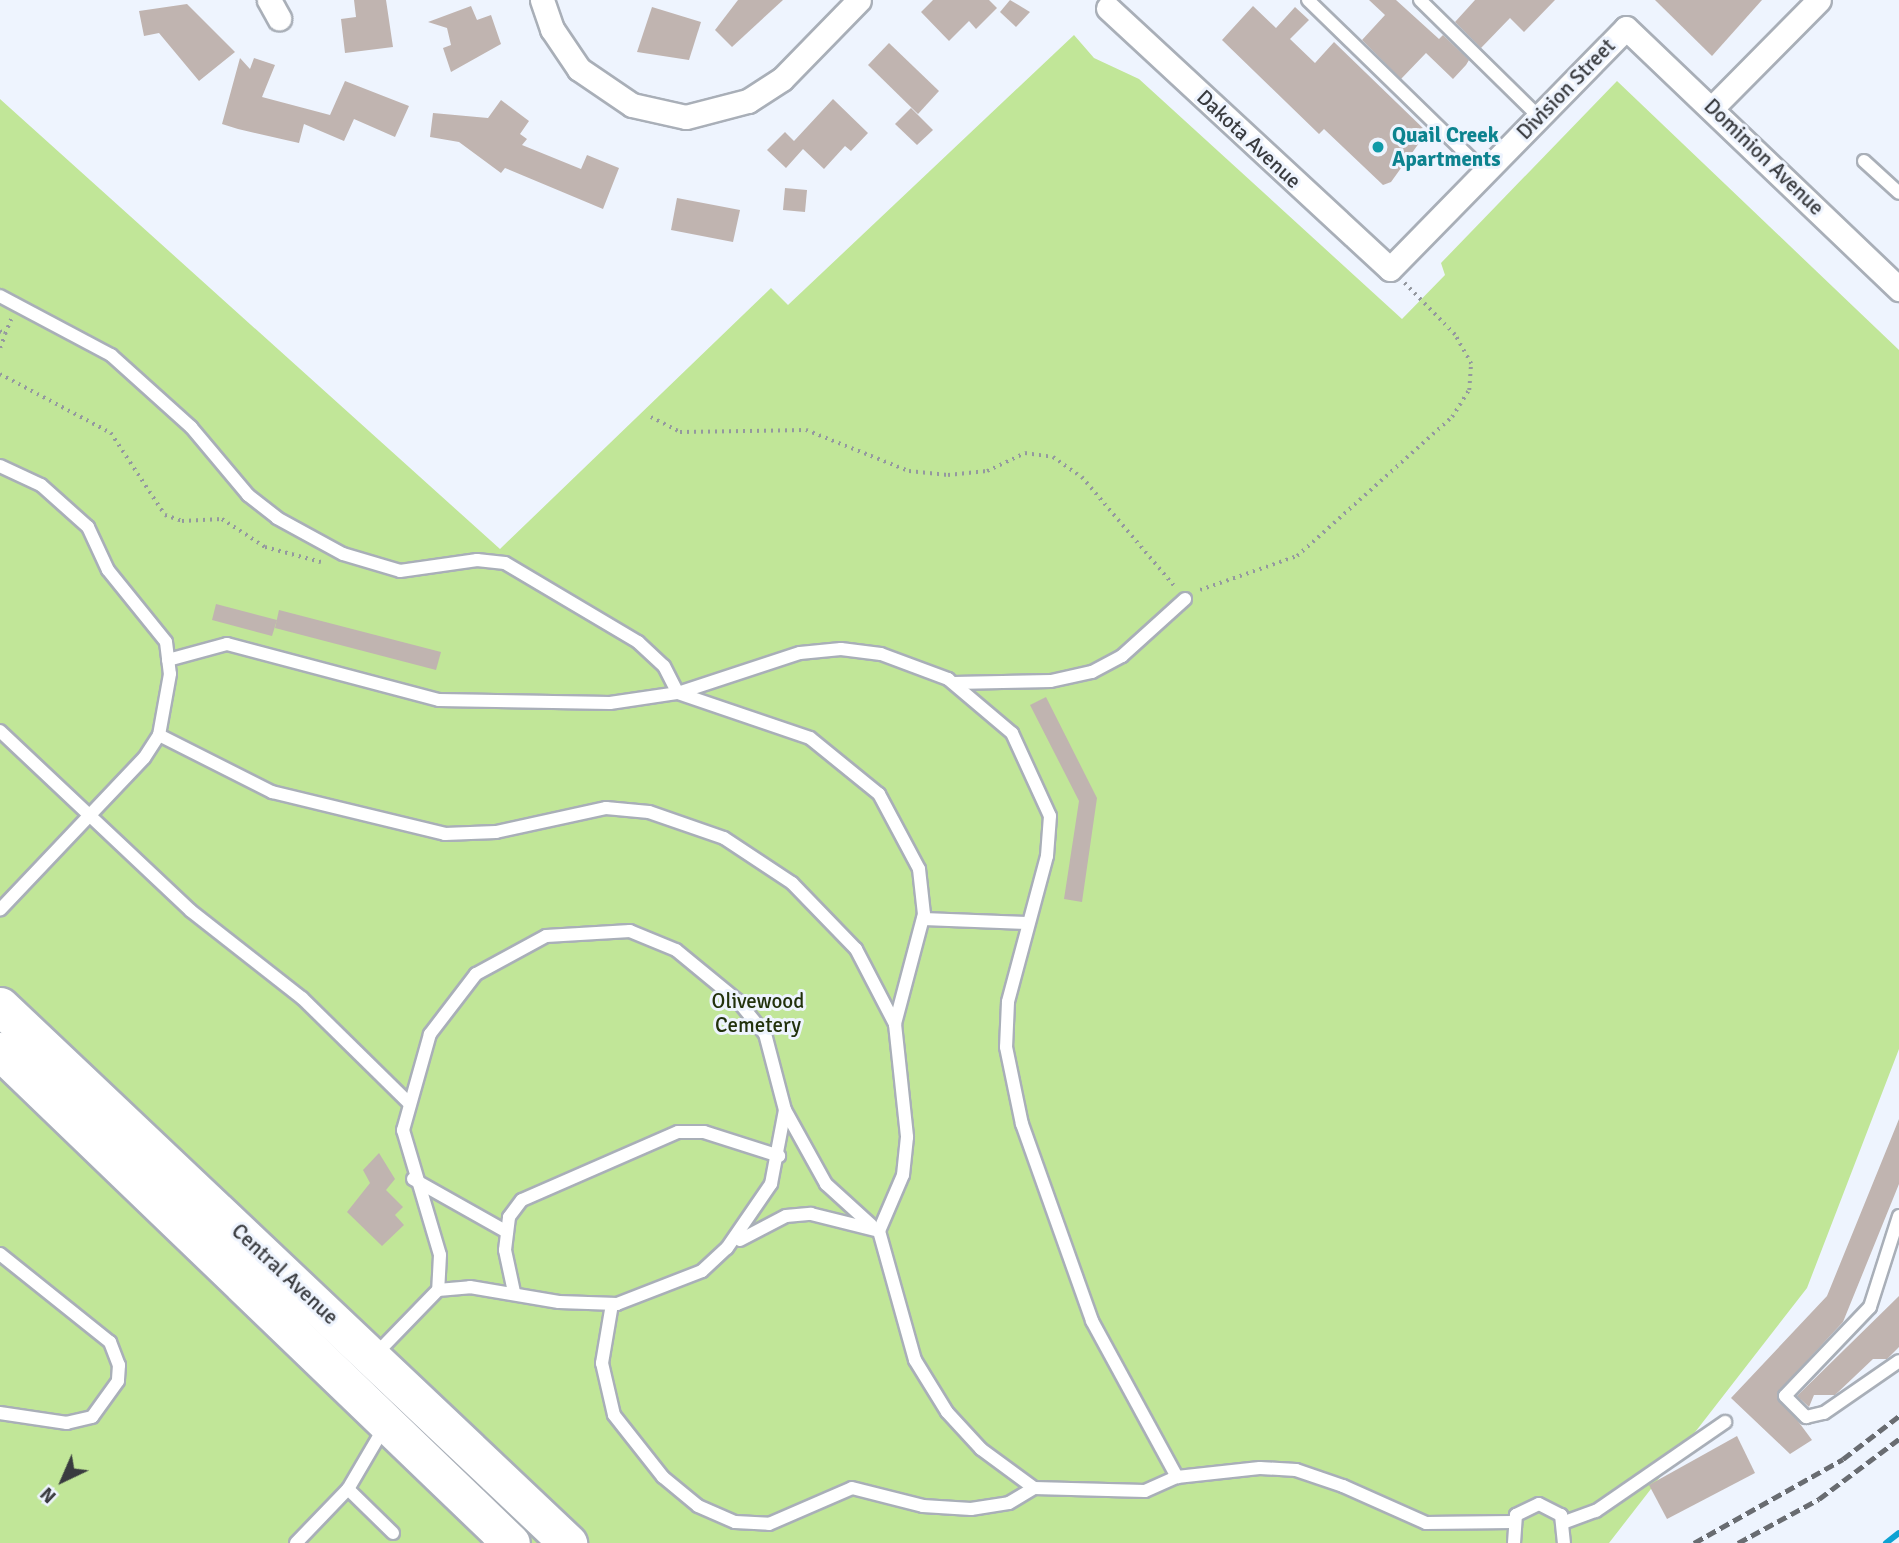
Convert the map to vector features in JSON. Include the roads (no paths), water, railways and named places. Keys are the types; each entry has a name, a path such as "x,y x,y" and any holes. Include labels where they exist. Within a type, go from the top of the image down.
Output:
{"main road":[{"name":"Central Avenue","path":"0,1006 568,1543"},
{"name":"Central Avenue","path":"0,1051 510,1543"}],"street":[{"path":"542,0 552,29 579,69 632,105 687,117 748,101 782,79 859,0"},
{"path":"1714,106 1811,3"},
{"name":"Dakota Avenue","path":"1108,8 1390,270"},
{"name":"Division Street","path":"1390,270 1626,28"},
{"name":"Dominion Avenue","path":"1626,28 1714,106 1899,289"}],"lane":[{"path":"1308,0 1485,172"},
{"path":"1420,0 1539,117"},
{"path":"1864,161 1898,189"},
{"path":"0,296 111,355 182,418 248,495 276,518 343,554 400,571 477,559 505,563 638,642 664,666 678,694 810,738 853,768 903,829 919,869 923,919 895,1024 907,1137 903,1175 879,1231"},
{"path":"0,466 41,485 88,527 108,570 150,615 168,660 159,735 92,817 0,910"},
{"path":"954,684 1051,681 1091,672 1122,656 1185,599"},
{"path":"168,660 227,644 439,700 610,703 678,694 800,653 841,649 881,654 954,684 1012,733 1050,816 1047,856 1027,923 1009,1002 1006,1047 1022,1124 1092,1321 1177,1477"},
{"path":"0,731 191,911 302,998 410,1103"},
{"path":"159,735 272,792 445,834 496,832 606,808 686,821 754,856 827,915 856,949 895,1024"},
{"path":"923,919 1027,923"},
{"path":"373,1357 438,1290 440,1255 413,1179 403,1130 430,1034 476,974 547,936 630,930 676,950 738,1001 765,1034 785,1110 826,1184 879,1231 915,1360 947,1412 981,1449 1034,1488"},
{"path":"438,1290 514,1292 612,1304 702,1271 751,1221 779,1156 785,1110"},
{"path":"514,1292 507,1232 522,1200 678,1132 704,1132 779,1156"},
{"path":"413,1179 507,1232"},
{"path":"727,1248 786,1216 811,1214 879,1231"},
{"path":"1899,1216 1870,1307 1785,1396 1806,1417 1824,1413 1899,1361"},
{"path":"0,1254 110,1342 118,1373 109,1399 92,1417 67,1423 0,1413"},
{"path":"612,1304 603,1363 614,1415 634,1448 698,1506 735,1522 769,1524 852,1488 923,1506 971,1509 1009,1503 1034,1488 1145,1491 1177,1477 1296,1470 1426,1523 1512,1522"},
{"path":"1565,1522 1605,1505 1725,1422"},
{"path":"296,1543 348,1489 386,1424"},
{"path":"348,1489 393,1533"},
{"path":"1514,1543 1512,1522 1523,1509 1538,1504 1555,1509 1565,1522 1564,1543"}],"waterway":[{"path":"1886,1543 1899,1533"}],"railway":[{"path":"1694,1543 1843,1459 1899,1416"},
{"path":"1738,1543 1819,1499 1899,1439"}],"place":[{"name":"Quail Creek Apartments","path":"1378,147"}],"park label":[{"name":"Olivewood Cemetery","path":"758,1013"}]}
